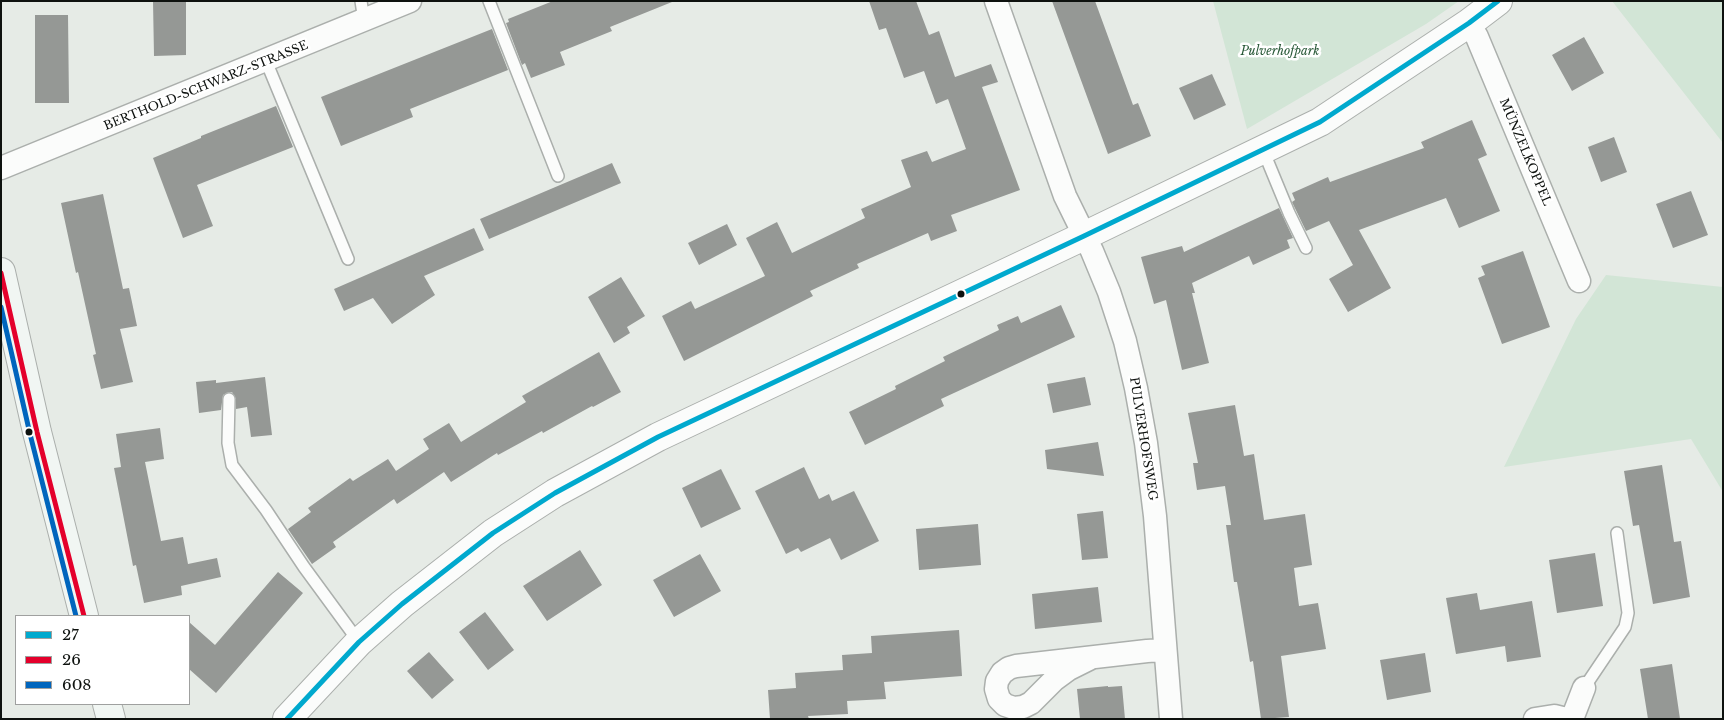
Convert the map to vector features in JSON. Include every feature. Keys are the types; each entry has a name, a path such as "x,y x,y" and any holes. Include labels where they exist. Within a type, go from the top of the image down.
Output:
{"main road":[{"path":"2,281 37,432 84,615"},
{"path":"107,705 111,719"}],"street":[{"name":"BERTHOLD-SCHWARZ-STRASSE","path":"1,168 266,61 363,11 410,1"},
{"name":"PULVERHOFSWEG","path":"996,1 1065,196 1109,292 1125,341 1146,443 1155,516 1164,650 1171,719"},
{"path":"287,719 359,642 402,604 493,532 555,493 658,437 1084,236 1320,122 1469,23 1498,1"},
{"name":"MÜNZELKOPPEL","path":"1469,23 1477,37 1579,281"},
{"path":"1091,658 1164,650"},
{"path":"1572,719 1584,688"},
{"path":"1534,719 1554,716 1566,719"}],"lane":[{"path":"489,1 558,176"},
{"path":"266,61 348,259"},
{"path":"1263,150 1289,213 1306,248"},
{"path":"230,399 228,443 232,465 359,642"},
{"path":"1584,688 1625,627 1628,613 1617,533"}],"green space":[{"name":"Pulverhofpark","path":"1213,1 1459,1 1426,24 1247,129"},
{"path":"1612,1 1723,1 1723,143"},
{"path":"1606,275 1723,287 1723,492 1691,439 1504,467 1576,319"}],"building":[{"path":"153,1 186,1 186,55 154,56"},
{"path":"553,1 672,2 610,27 612,31 560,52 565,65 531,78 525,63 522,65 506,23 509,22 508,19"},
{"path":"869,1 916,1 929,35 939,31 955,77 991,64 998,82 982,87 1020,190 951,215 957,231 931,241 928,233 857,264 859,268 810,291 813,296 684,361 662,316 691,301 695,309 765,276 746,238 777,222 792,253 865,218 861,209 911,187 901,160 927,151 932,162 966,149 948,99 936,104 924,71 904,78 886,28 879,30"},
{"path":"1052,1 1095,1 1133,105 1138,103 1151,136 1108,154"},
{"path":"35,15 68,15 69,103 35,103"},
{"path":"492,29 508,70 410,109 413,117 341,146 321,97"},
{"path":"1584,37 1604,73 1572,91 1552,55"},
{"path":"1212,74 1226,105 1194,120 1179,88"},
{"path":"276,106 293,147 197,185 213,226 183,238 153,158 201,138 201,136"},
{"path":"1472,120 1487,155 1478,159 1500,211 1459,228 1446,198 1359,230 1391,288 1348,312 1329,279 1353,265 1329,221 1306,231 1292,202 1295,200 1292,193 1328,177 1330,182 1424,148 1421,142"},
{"path":"1614,137 1627,172 1601,182 1588,147"},
{"path":"612,163 621,183 489,239 480,219"},
{"path":"1691,191 1708,235 1673,248 1656,204"},
{"path":"103,194 123,289 129,288 137,326 120,329 133,382 101,389 93,355 96,354 61,203"},
{"path":"1279,208 1293,238 1287,240 1290,248 1253,265 1249,256 1192,283 1195,293 1192,293 1209,363 1182,370 1166,300 1154,304 1141,257 1182,246 1184,252"},
{"path":"727,224 737,245 699,265 688,243"},
{"path":"474,228 484,250 424,276 435,295 392,324 373,298 344,311 334,289"},
{"path":"1523,251 1550,327 1502,344 1478,278 1485,275 1481,266"},
{"path":"621,277 645,316 627,327 630,333 614,343 588,297"},
{"path":"1061,305 1075,337 941,399 944,406 865,445 849,412 896,389 895,386 945,361 943,357 999,330 997,325 1018,316 1021,323"},
{"path":"599,352 621,392 543,433 542,431 498,455 497,453 451,482 444,472 397,504 394,499 333,542 336,547 312,564 288,529 311,512 308,508 350,478 353,481 388,459 396,471 429,449 423,439 449,423 461,442 526,402 522,396"},
{"path":"265,377 272,435 251,437 247,407 236,409 236,399 232,392 223,395 221,410 199,413 196,382 216,380 216,383"},
{"path":"1085,377 1091,405 1053,413 1047,384"},
{"path":"1235,405 1244,456 1254,454 1264,520 1305,514 1312,565 1294,568 1299,606 1318,603 1326,649 1281,656 1289,717 1261,719 1253,661 1250,662 1237,582 1234,582 1226,525 1231,525 1225,486 1197,490 1193,463 1198,463 1188,413"},
{"path":"160,428 164,459 145,462 161,541 183,537 188,564 217,558 221,577 181,586 182,595 144,603 136,565 133,566 114,468 121,467 116,434"},
{"path":"1098,442 1104,476 1047,469 1045,450"},
{"path":"1662,465 1674,542 1681,541 1690,597 1653,604 1639,525 1633,526 1624,471"},
{"path":"804,467 819,499 829,494 832,501 854,491 879,541 841,560 830,538 801,552 798,548 786,554 755,491"},
{"path":"721,469 741,509 701,528 682,488"},
{"path":"1103,511 1108,558 1082,560 1077,514"},
{"path":"978,524 981,565 919,570 916,529"},
{"path":"580,550 602,585 547,621 523,586"},
{"path":"1595,553 1603,606 1557,613 1549,560"},
{"path":"700,554 721,591 674,617 653,580"},
{"path":"278,572 303,593 216,693 190,670 190,623 215,645"},
{"path":"1098,587 1102,622 1035,629 1032,594"},
{"path":"1477,593 1480,610 1532,601 1541,657 1507,662 1505,646 1456,654 1446,598"},
{"path":"485,612 514,650 488,670 459,632"},
{"path":"959,630 962,676 884,682 886,699 847,701 848,714 808,716 809,719 770,719 768,690 796,688 795,673 843,670 842,655 872,653 871,636"},
{"path":"429,652 454,680 432,699 407,671"},
{"path":"1425,653 1431,692 1387,700 1380,660"},
{"path":"1672,664 1680,719 1648,719 1640,669"},
{"path":"1122,686 1125,719 1080,719 1077,689"}],"transit line":[{"name":"27","path":"287,719 359,642 402,604 493,533 555,493 658,437 1084,236 1320,122 1469,23 1498,1"},
{"name":"26","path":"1,273 37,432 84,615"},
{"name":"608","path":"1,307 30,434 76,615"}]}
